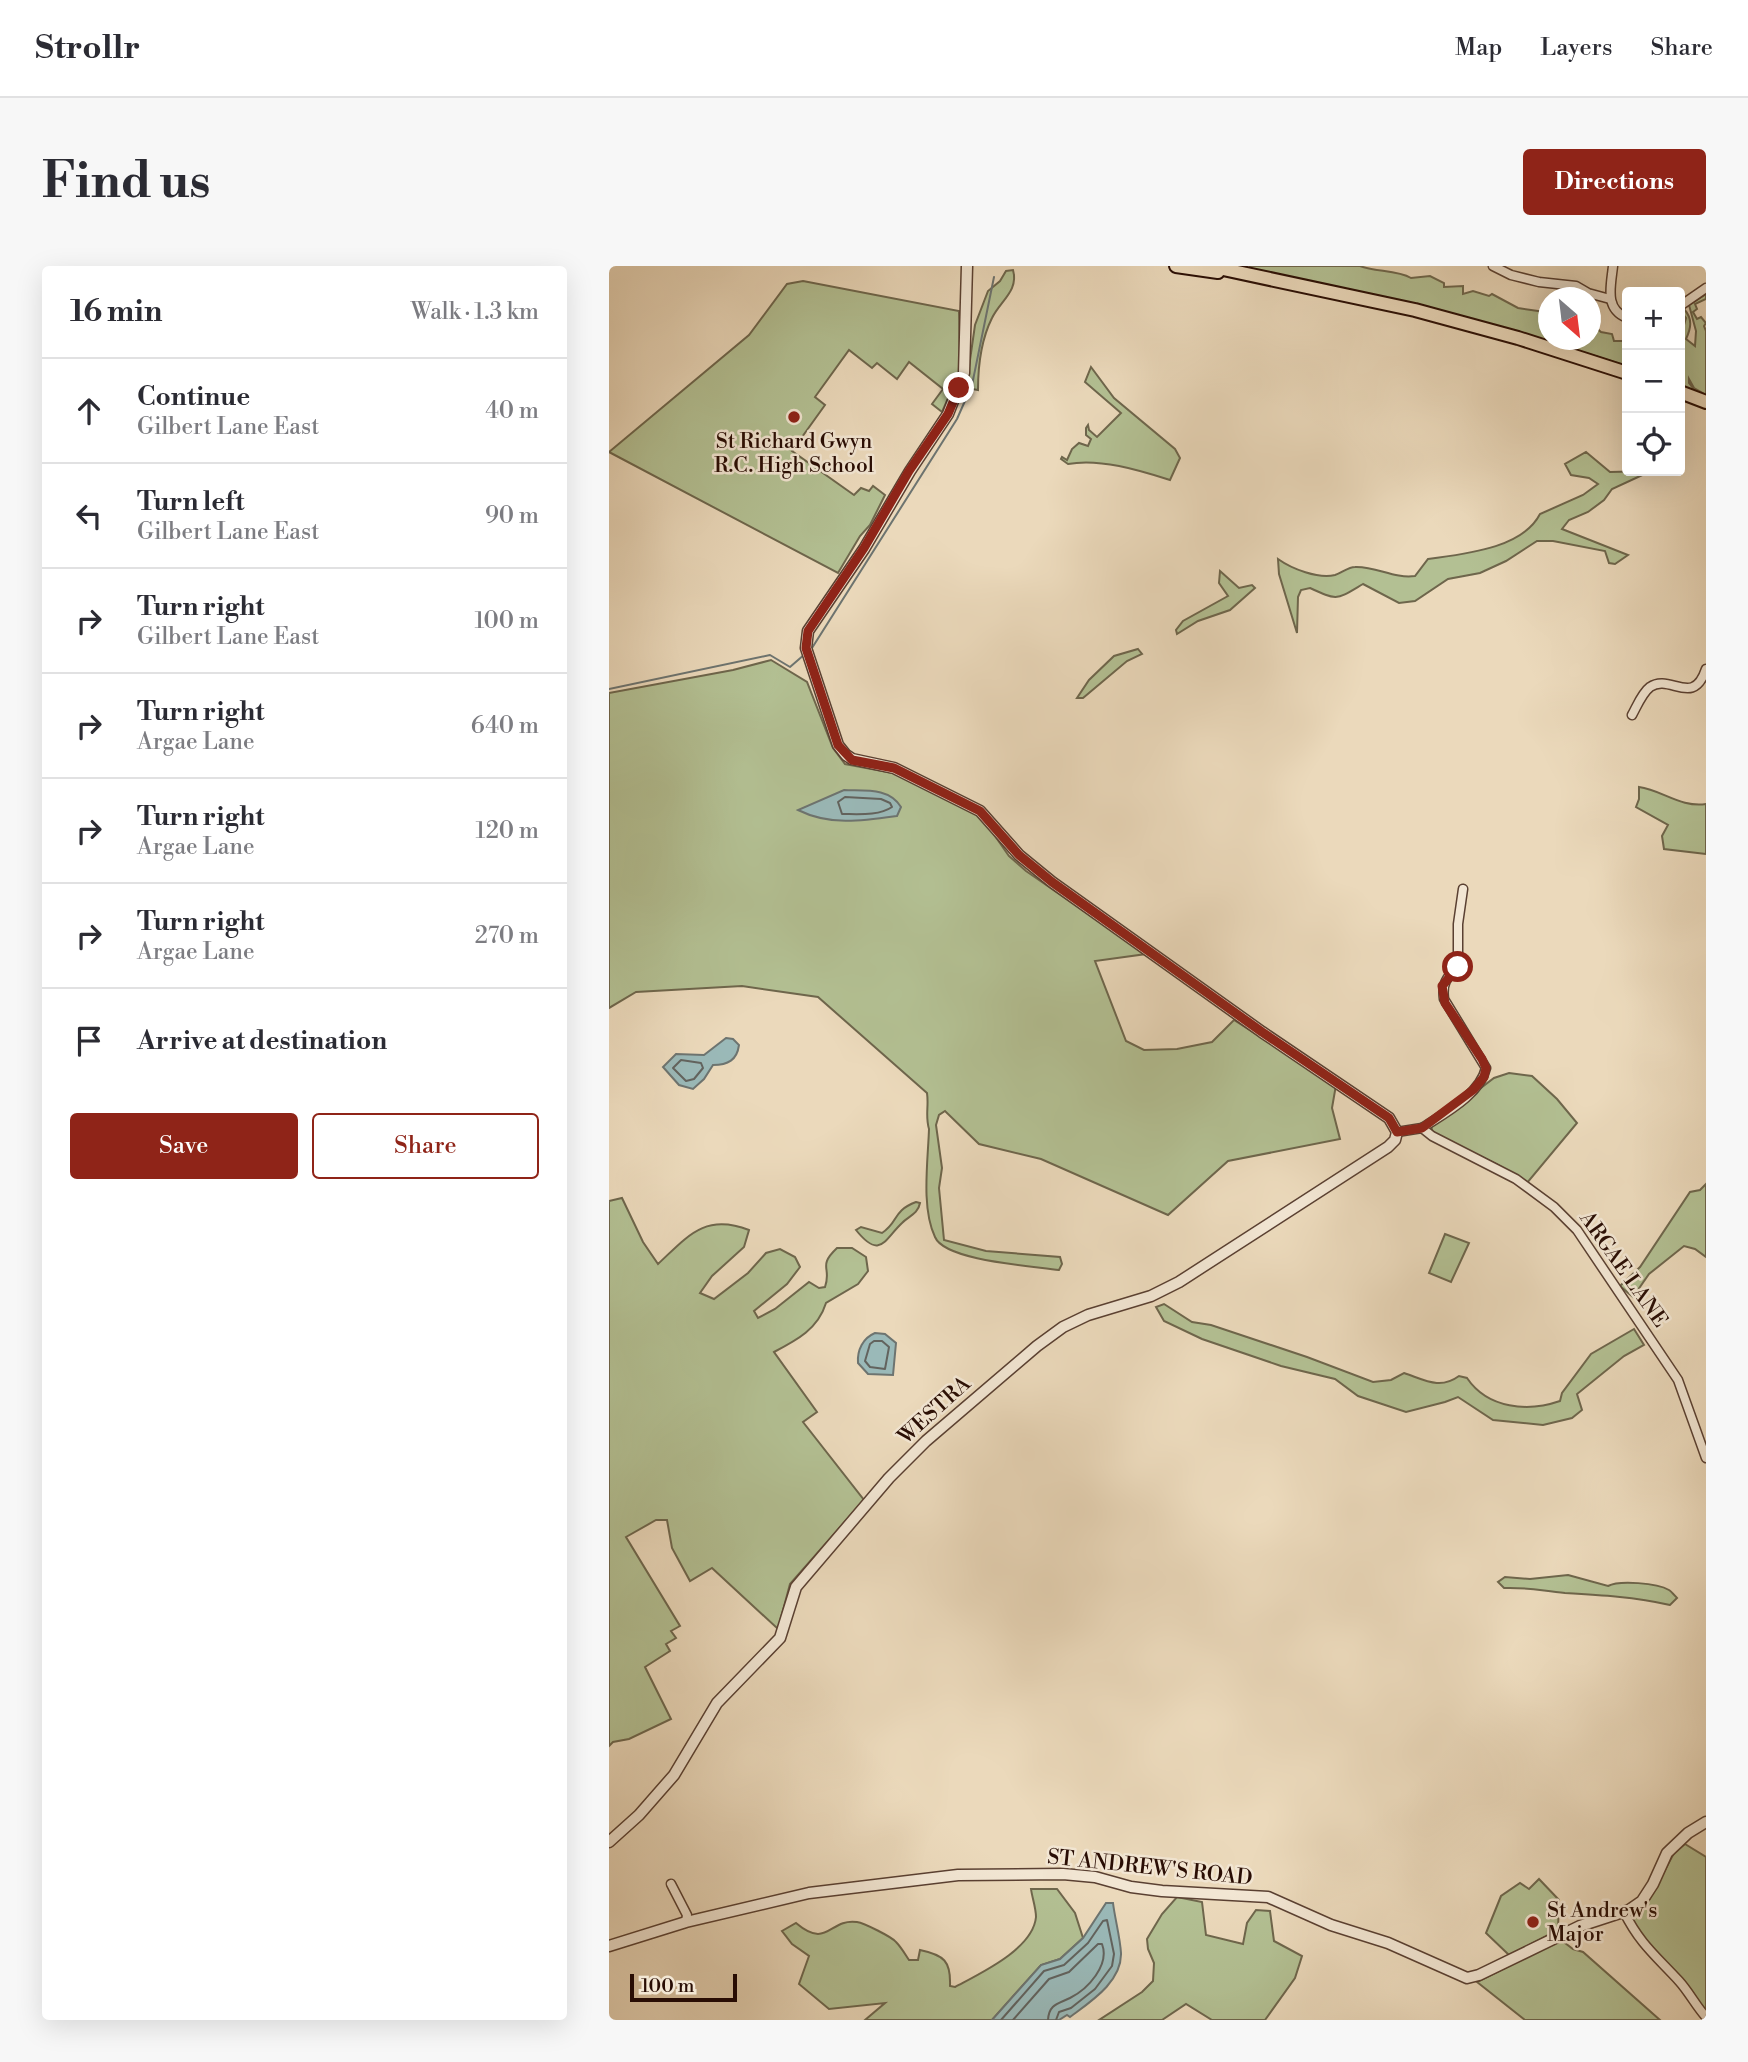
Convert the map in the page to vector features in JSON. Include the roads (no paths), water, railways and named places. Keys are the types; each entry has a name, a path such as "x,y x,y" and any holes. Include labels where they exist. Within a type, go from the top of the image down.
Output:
{"main road":[{"path":"1176,266 1243,273"},
{"path":"1209,266 1345,293 1426,313 1518,338 1622,371"},
{"path":"1685,394 1706,402"}],"street":[{"path":"967,266 964,373 948,414 808,631 807,651 838,745 852,760 894,768 980,811 1019,855 1052,882 1251,1024 1389,1118 1397,1132 1422,1128 1473,1090 1484,1077 1486,1068 1482,1059 1445,1003 1442,986 1458,968 1458,924 1464,889"},
{"path":"968,290 973,266"},
{"path":"1225,266 1243,273"},
{"path":"1494,266 1511,275 1539,282 1576,286 1588,293 1610,299"},
{"path":"1613,266 1610,299 1622,316"},
{"path":"1685,303 1706,288"},
{"path":"1632,715 1646,691 1652,686 1659,684 1687,689 1700,683 1706,669"},
{"name":"ARGAE LANE","path":"1422,1128 1516,1179 1554,1207 1577,1230 1678,1380 1706,1458"},
{"name":"WESTRA","path":"609,1842 639,1815 674,1775 717,1703 780,1637 796,1587 889,1478 926,1441 1063,1327 1088,1315 1151,1297 1179,1282 1388,1147 1395,1140 1397,1132"},
{"name":"ST ANDREW'S ROAD","path":"609,1947 686,1922 809,1893 958,1875 1063,1874 1095,1877 1163,1891 1268,1897 1331,1925 1388,1943 1467,1978 1479,1975 1593,1921 1625,1912 1642,1901 1667,1853 1676,1842 1706,1822"},
{"path":"671,1884 687,1915 686,1922"},
{"path":"1625,1912 1642,1943 1682,1985 1706,2017"}],"water":[{"path":"844,790 883,793 901,807 897,816 859,821 822,818 798,810"},
{"path":"726,1038 733,1039 739,1045 734,1058 727,1063 713,1065 693,1089 679,1085 663,1067 676,1054 704,1055"},
{"path":"875,1333 885,1334 896,1343 893,1375 868,1374 858,1363 862,1345"},
{"path":"1106,1903 1113,1903 1121,1953 1120,1963 1111,1982 1070,2017 1067,2015 1059,2020 992,2020 1041,1965 1060,1959 1083,1938"}],"waterway":[{"path":"812,648 957,419 972,385 994,277"},
{"path":"609,689 770,655 790,667 805,654"}],"place":[{"name":"St Richard Gwyn R.C. High School","path":"794,417"},
{"name":"St Andrew's Major","path":"1533,1922"}]}
